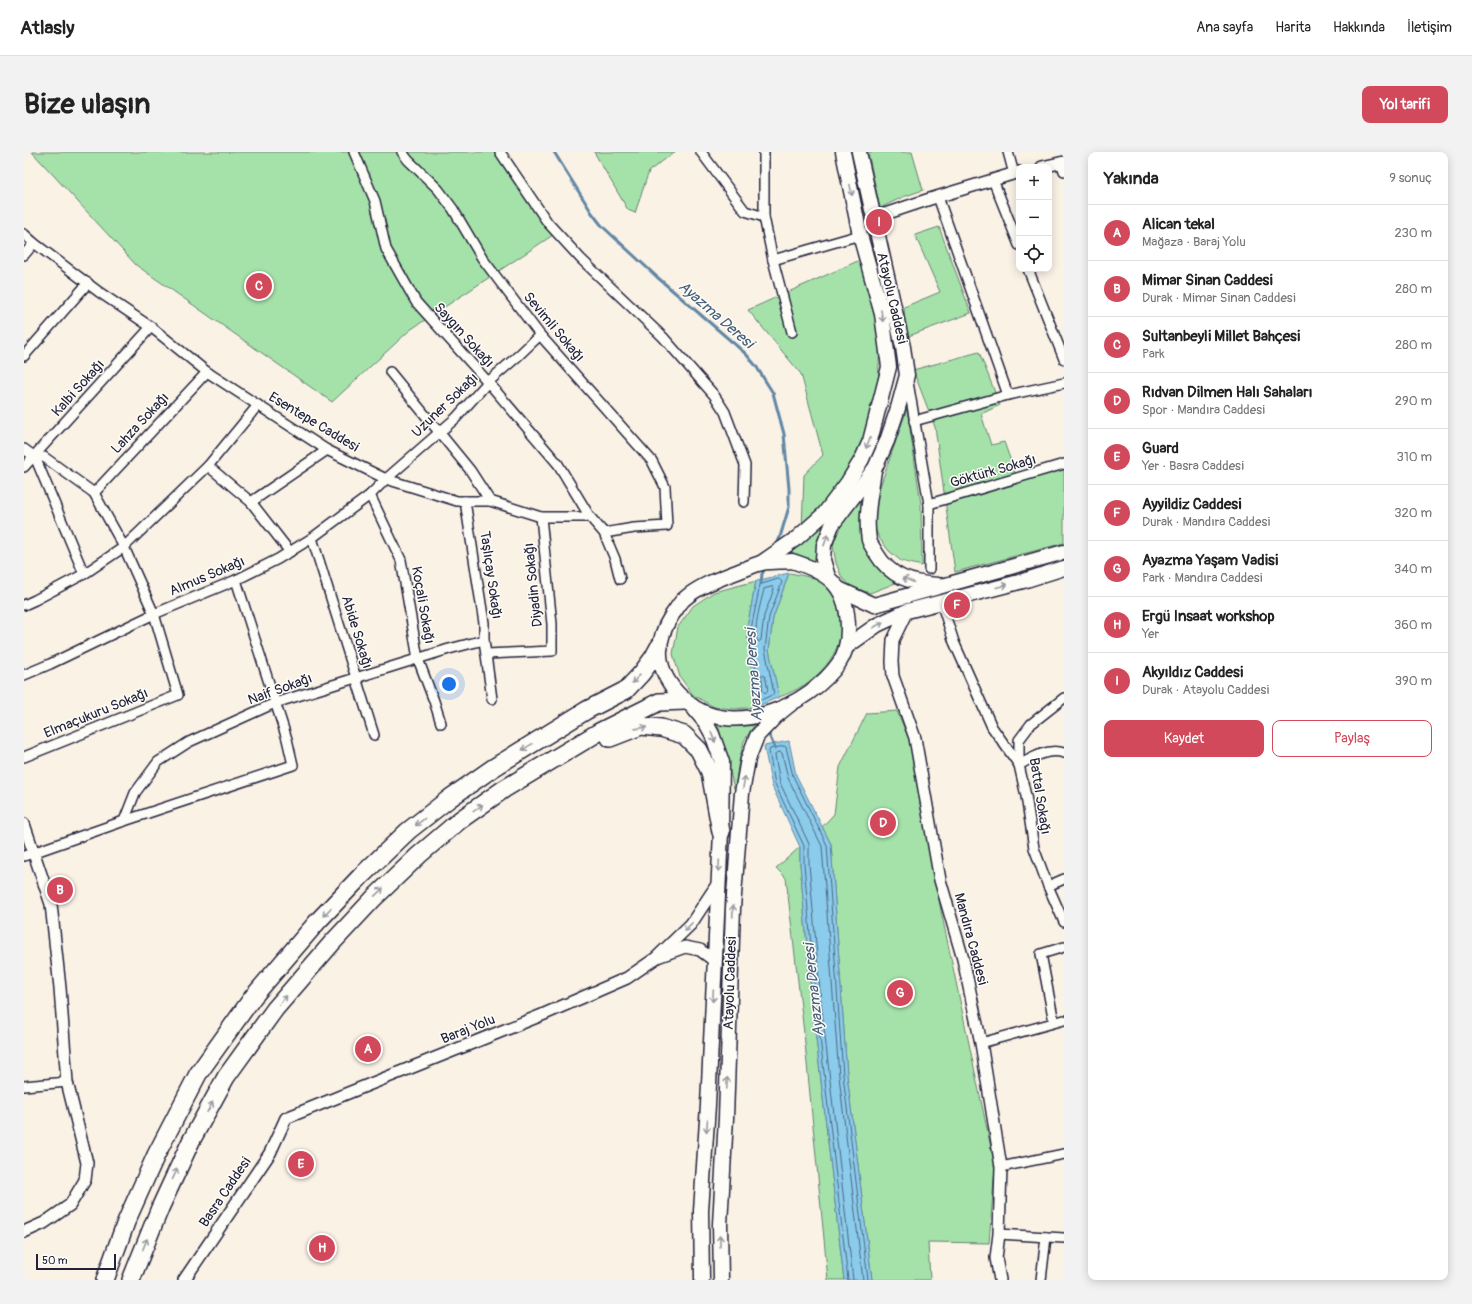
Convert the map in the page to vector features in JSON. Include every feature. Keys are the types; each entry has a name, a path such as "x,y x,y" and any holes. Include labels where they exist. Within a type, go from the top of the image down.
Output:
{"highway":[{"path":"105,1280 126,1222 156,1154 198,1074 253,997 318,921 361,876 408,831 450,798 493,768 587,710 626,690 645,669 659,647"},
{"path":"131,1280 160,1208 191,1141 226,1077 275,1009 332,943 374,898 419,854 460,820 504,789 600,732 659,702 688,703"},
{"path":"504,789 599,742 641,726 661,728 684,735 699,750 710,772 721,832"}],"main road":[{"name":"Atayolu Caddesi","path":"760,563 797,538 824,514 848,482 862,459 870,441 889,367 882,314 860,234 843,152"},
{"name":"Atayolu Caddesi","path":"859,152 903,347 906,375 898,408 889,435 875,468"},
{"path":"828,577 823,560 824,545 832,524 875,468"},
{"path":"875,468 867,524 869,542 872,547 879,558 895,574 916,583 946,586"},
{"path":"659,647 665,626 683,600 708,583 760,563 792,562 800,564 828,577 839,588 874,605 1064,552"},
{"path":"846,647 877,625 907,611 1064,568"},
{"path":"688,703 716,717 753,718 792,703 810,692 824,681 839,663 846,647 848,614 839,588"},
{"name":"Atayolu Caddesi","path":"659,647 661,665 670,685 706,723 712,734 722,762 721,832 715,961 701,1211 702,1280"},
{"name":"Atayolu Caddesi","path":"721,1280 720,1224 726,1118 733,908 742,793 748,759 757,736 772,720 792,703"}],"street":[{"name":"Saygın Sokağı","path":"354,152 375,201 386,248 416,302 488,382 558,464 590,517"},
{"name":"Sevimli Sokağı","path":"402,152 408,160 438,189 453,209 482,258 540,335 652,461 665,487 667,526 634,528 604,533"},
{"path":"500,152 548,223 581,259 663,337 714,395 725,412 745,465 744,502"},
{"path":"701,152 746,211 764,217"},
{"path":"764,152 764,217 773,260 792,332"},
{"path":"873,218 938,196 1016,173 1008,152"},
{"path":"1052,166 1063,165"},
{"path":"993,180 1016,238"},
{"path":"938,196 1008,395"},
{"name":"Esentepe Caddesi","path":"24,234 34,243 151,327 207,372 327,450 386,479 457,500 490,501 540,517 590,517"},
{"path":"773,260 860,234"},
{"path":"24,256 34,243"},
{"path":"1029,272 1063,353"},
{"path":"24,356 88,282"},
{"name":"Kalbi Sokağı","path":"24,467 35,457 151,327"},
{"name":"Uzuner Sokağı","path":"386,479 456,418 488,382 540,335"},
{"name":"Lahza Sokağı","path":"94,493 207,372"},
{"path":"390,372 470,470 490,501"},
{"name":"Atayolu Caddesi","path":"906,375 929,504 929,568"},
{"path":"914,421 1008,395 1064,383"},
{"path":"25,602 84,574 124,547 208,466 258,405"},
{"path":"24,449 35,457 44,458 94,493 124,547 154,614"},
{"path":"251,502 327,450"},
{"path":"35,457 84,574"},
{"name":"Göktürk Sokağı","path":"929,504 1064,464"},
{"path":"208,466 251,502 290,552"},
{"name":"Almus Sokağı","path":"24,675 154,614 236,580 290,552 312,538 370,495 386,479"},
{"name":"Koçali Sokağı","path":"370,495 401,560 418,659 441,723"},
{"name":"Taşlıçay Sokağı","path":"465,501 484,623 484,640 492,699"},
{"name":"Diyadin Sokağı","path":"486,654 552,651 552,624 540,517"},
{"path":"590,517 604,533 615,559 620,579"},
{"name":"Abide Sokağı","path":"312,538 374,735"},
{"path":"29,855 124,820 293,765 236,580"},
{"path":"941,602 954,642 992,727 1019,765 1041,753 1064,752"},
{"name":"Mandıra Caddesi","path":"907,611 893,640 893,676 915,738 940,880 963,959 982,1043 1001,1167 999,1234 996,1258 1000,1280"},
{"name":"Elmaçukuru Sokağı","path":"24,757 178,695 154,614"},
{"name":"Naif Sokağı","path":"124,820 135,793 158,762 189,742 275,703 484,640"},
{"name":"Battal Sokağı","path":"1064,698 1031,724 1019,740 1019,765 1026,796 1034,848 1048,886 1064,922"},
{"path":"24,824 29,855 51,904 60,988 67,1082 87,1163 85,1180 70,1205 44,1224 24,1232"},
{"path":"1048,886 1064,879"},
{"name":"Baraj Yolu","path":"286,1118 542,1015 627,978 656,958 691,924 718,883"},
{"name":"Baraj Yolu","path":"656,958 685,947 700,950 715,961"},
{"path":"1054,1022 1042,954 1064,947"},
{"path":"982,1043 1064,1020"},
{"path":"24,1086 67,1082"},
{"name":"Basra Caddesi","path":"184,1280 270,1153 286,1118"},
{"path":"1001,1167 1064,1154"},
{"path":"999,1234 1064,1238"},
{"path":"1041,1280 1046,1237"}],"green space":[{"path":"32,152 495,152 553,235 410,330 332,402 136,265"},
{"path":"594,152 675,152 649,171 635,213 628,210"},
{"path":"868,152 912,152 923,190 903,197 880,208"},
{"path":"939,227 971,313 906,337 904,307 940,292 915,235"},
{"path":"860,260 880,338 878,388 869,429 844,480 802,529 804,475 823,455 801,374 748,310"},
{"path":"979,352 1000,405 981,414 991,445 1004,442 1018,481 1064,467 1064,543 955,572 935,427 913,370"},
{"path":"907,409 921,504 922,566 901,561 889,551 879,538 872,521 876,498"},
{"path":"861,500 860,518 866,540 877,560 911,577 870,593 852,587 842,578 836,563 833,546 839,525"},
{"path":"833,513 818,562 791,552"},
{"path":"789,573 814,579 823,583 830,589 839,606 842,628 839,642 834,654 826,666 805,685 779,697 769,650 773,618"},
{"path":"756,581 747,628 756,707 734,709 714,707 693,695 680,677 673,654 678,627 693,606 714,592"},
{"path":"897,711 913,749 941,911 995,1167 989,1243 928,1242 930,1280 872,1280 847,1075 831,844 822,827 834,814 840,767 867,713"},
{"path":"755,724 744,741 738,766 735,792 718,725"},
{"path":"800,847 800,864 812,1003 844,1280 828,1280 804,1033 786,878 776,868"}],"water":[{"path":"789,573 773,618 769,650 779,697 756,707 747,628 756,581"},
{"path":"789,741 796,775 831,844 847,1075 872,1280 844,1280 812,1003 800,864 800,847 772,786 764,746"}],"waterway":[{"name":"Ayazma Deresi","path":"554,152 592,213 602,226 657,277 746,354 756,366 773,393 784,434 789,489 789,507 776,547"},
{"name":"Ayazma Deresi","path":"761,583 762,574 766,566"},
{"name":"Ayazma Deresi","path":"769,731 769,735 775,748"}],"place":[{"name":"Akyıldız Caddesi","path":"879,222"},
{"name":"Sultanbeyli Millet Bahçesi","path":"259,286"},
{"name":"Ayyildiz Caddesi","path":"957,605"},
{"name":"Rıdvan Dilmen Halı Sahaları","path":"883,823"},
{"name":"Mimar Sinan Caddesi","path":"60,890"},
{"name":"Ayazma Yaşam Vadisi","path":"900,993"},
{"name":"Alican tekal","path":"368,1049"},
{"name":"Guard","path":"301,1164"},
{"name":"Ergü Insaat workshop","path":"322,1248"}]}
